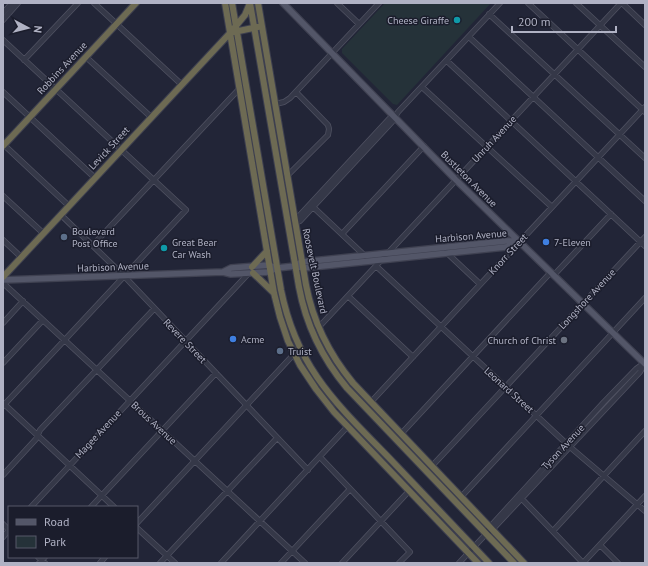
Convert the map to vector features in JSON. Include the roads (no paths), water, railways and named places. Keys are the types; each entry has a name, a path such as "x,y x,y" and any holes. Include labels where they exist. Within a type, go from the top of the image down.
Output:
{"highway":[{"name":"Robbins Avenue","path":"3,145 30,118 136,3"},
{"path":"225,3 274,293 281,321 294,354 316,389 348,426 478,563"},
{"path":"232,3 284,303 292,330 304,358 322,385 340,406 489,563"},
{"path":"230,33 236,28 250,3"},
{"name":"Roosevelt Boulevard","path":"250,3 302,303 320,349 336,374 353,394 514,563"},
{"name":"Roosevelt Boulevard","path":"258,4 302,265 310,302 318,328 342,370 524,563"},
{"path":"236,28 255,28 262,26"},
{"name":"Levick Street","path":"3,276 230,33"},
{"path":"241,102 254,132"},
{"path":"269,110 280,136"},
{"path":"262,219 263,187"},
{"path":"267,251 251,271 274,293"}],"main road":[{"name":"Bustleton Avenue","path":"282,3 395,116 456,180 645,363"},
{"name":"Harbison Avenue","path":"302,265 382,259 506,241 520,242"},
{"name":"Harbison Avenue","path":"3,281 223,272 231,268 251,271 365,256 444,250"}],"street":[{"path":"3,13 12,3"},
{"path":"3,20 18,3"},
{"path":"24,60 78,3"},
{"path":"94,3 181,84"},
{"path":"337,3 359,24"},
{"path":"275,104 286,101 296,92 379,3"},
{"path":"295,223 300,221 311,206 392,122 395,116 422,86 500,3"},
{"path":"528,3 644,110"},
{"path":"576,3 645,67"},
{"path":"621,3 645,25"},
{"name":"Unruh Avenue","path":"318,328 621,3"},
{"path":"489,14 645,158"},
{"path":"469,36 645,201"},
{"path":"3,40 186,210 4,405 113,506"},
{"path":"86,57 151,116"},
{"path":"447,61 645,246"},
{"path":"422,86 552,207"},
{"path":"93,245 239,89"},
{"path":"3,92 95,178"},
{"path":"287,176 328,135 329,131 328,124 296,92"},
{"name":"Knorr Street","path":"371,402 440,326 644,110"},
{"path":"3,145 69,206"},
{"path":"342,234 424,146"},
{"path":"3,196 43,233"},
{"path":"311,206 365,256"},
{"path":"401,434 552,274 611,214"},
{"name":"Revere Street","path":"61,215 124,276 308,470"},
{"name":"Longshore Avenue","path":"432,466 645,237"},
{"path":"3,240 21,257"},
{"path":"444,250 480,284"},
{"name":"Leonard Street","path":"376,266 566,444 645,511"},
{"name":"Magee Avenue","path":"32,506 251,271"},
{"name":"Brous Avenue","path":"3,281 43,320 305,563"},
{"path":"348,296 413,357"},
{"path":"461,497 645,298"},
{"path":"3,323 23,301"},
{"path":"3,475 36,439 39,432 154,309"},
{"path":"3,362 43,320"},
{"path":"138,522 294,354"},
{"name":"Tyson Avenue","path":"491,528 522,499 528,488 570,447 640,372 645,363"},
{"name":"Tyson Avenue","path":"459,563 636,368 645,363"},
{"path":"92,506 216,373"},
{"path":"221,563 348,426"},
{"path":"553,531 645,431"},
{"path":"160,563 277,438"},
{"path":"320,457 410,552 399,563"},
{"path":"281,563 350,489"},
{"path":"342,563 410,491"},
{"path":"522,499 583,563 645,496"},
{"path":"138,529 175,563"},
{"path":"600,545 618,563"}],"place":[{"name":"Cheese Giraffe","path":"457,20"},
{"name":"Boulevard Post Office","path":"64,237"},
{"name":"7-Eleven","path":"546,242"},
{"name":"Great Bear Car Wash","path":"164,248"},
{"name":"Acme","path":"233,339"},
{"name":"Church of Christ","path":"564,340"},
{"name":"Truist","path":"280,351"}]}
